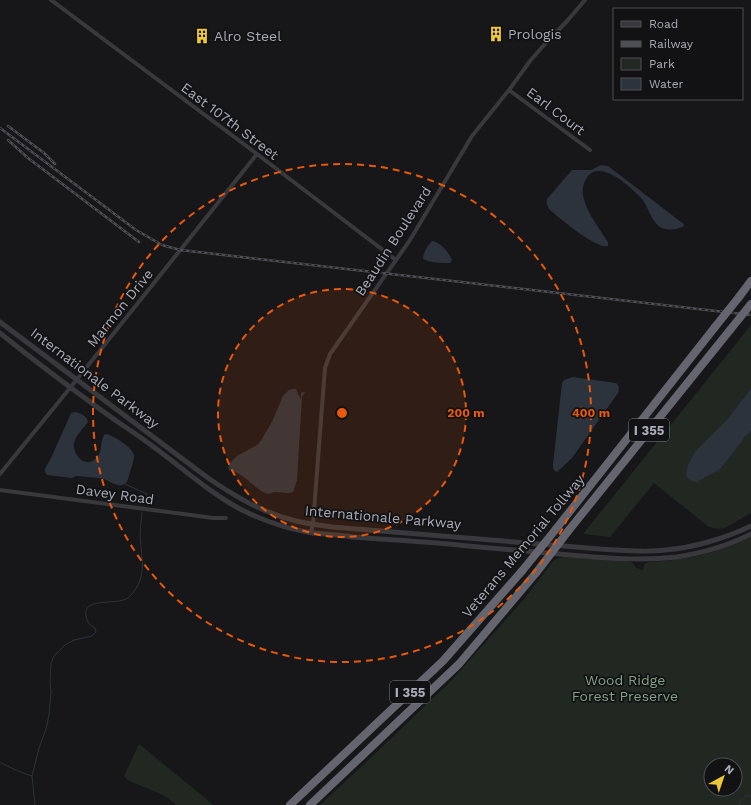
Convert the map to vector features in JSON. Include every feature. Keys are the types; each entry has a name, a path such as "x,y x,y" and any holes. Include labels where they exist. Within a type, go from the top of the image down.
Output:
{"highway":[{"name":"Veterans Memorial Tollway","path":"290,805 443,661 522,571 751,282"},
{"name":"Veterans Memorial Tollway","path":"310,805 459,664 536,573 751,304"}],"street":[{"name":"East 107th Street","path":"51,0 396,260"},
{"name":"Beaudin Boulevard","path":"311,532 313,524 324,368 330,354 410,240 469,140 544,44 585,0"},
{"name":"Earl Court","path":"509,90 590,150"},
{"name":"Marmon Drive","path":"0,474 257,154"},
{"name":"Internationale Parkway","path":"0,322 230,493 252,505 296,521 336,528 641,551 666,550 705,543 751,526"},
{"name":"Internationale Parkway","path":"0,333 70,388 154,447 208,488 241,509 272,523 311,532 629,560 676,557 694,554 719,547 751,534"},
{"name":"Davey Road","path":"0,490 213,518 226,518"}],"green space":[{"path":"751,325 751,513 725,528 718,529 709,527 654,483 610,537 583,534"},
{"name":"Wood Ridge Forest Preserve","path":"751,537 751,805 320,805 450,682 524,599 554,560 562,557 628,561 633,563 636,568 643,570 644,565 648,562 688,558 726,548"},
{"path":"139,744 213,805 176,805 161,794 129,781 124,776"}],"water":[{"path":"601,165 608,166 683,223 684,226 672,230 660,227 654,221 642,199 629,186 611,174 602,171 594,172 588,177 583,187 583,194 587,208 608,242 608,246 602,246 595,243 569,226 550,210 547,205 547,199 572,170 591,170"},
{"path":"432,241 441,245 451,257 452,260 450,263 433,262 423,259 426,249"},
{"path":"573,377 616,383 619,386 619,390 572,458 557,472 554,469 553,464 562,383 564,380"},
{"path":"296,389 300,398 301,393 305,392 302,397 297,480 293,492 275,492 269,494 260,490 240,474 229,470 228,467 237,456 260,442 272,422 283,396 289,390"},
{"path":"751,389 751,431 744,437 720,469 697,482 688,479 686,474 688,465 695,452 726,421"},
{"path":"75,412 83,415 88,422 74,443 77,456 83,461 91,462 100,453 102,440 105,434 112,436 122,442 133,452 134,455 127,482 122,485 117,485 104,479 94,477 76,476 72,478 47,475 45,469 71,413"}],"waterway":[{"path":"124,483 147,494 144,505"},
{"path":"35,805 32,776 49,715 51,663 54,656 65,645 74,640 92,636 96,632 95,628 90,625 86,618 86,610 89,606 125,600 136,588 142,574 140,534 142,512"},
{"path":"0,762 15,770 32,776"},
{"path":"739,805 741,800 745,797 749,795 751,797"}],"railway":[{"path":"8,126 44,153 55,164"},
{"path":"0,128 136,230 162,245 180,250 751,315"},
{"path":"8,140 28,158 139,242"}],"place":[{"name":"Prologis","path":"496,34"},
{"name":"Alro Steel","path":"202,36"}]}
